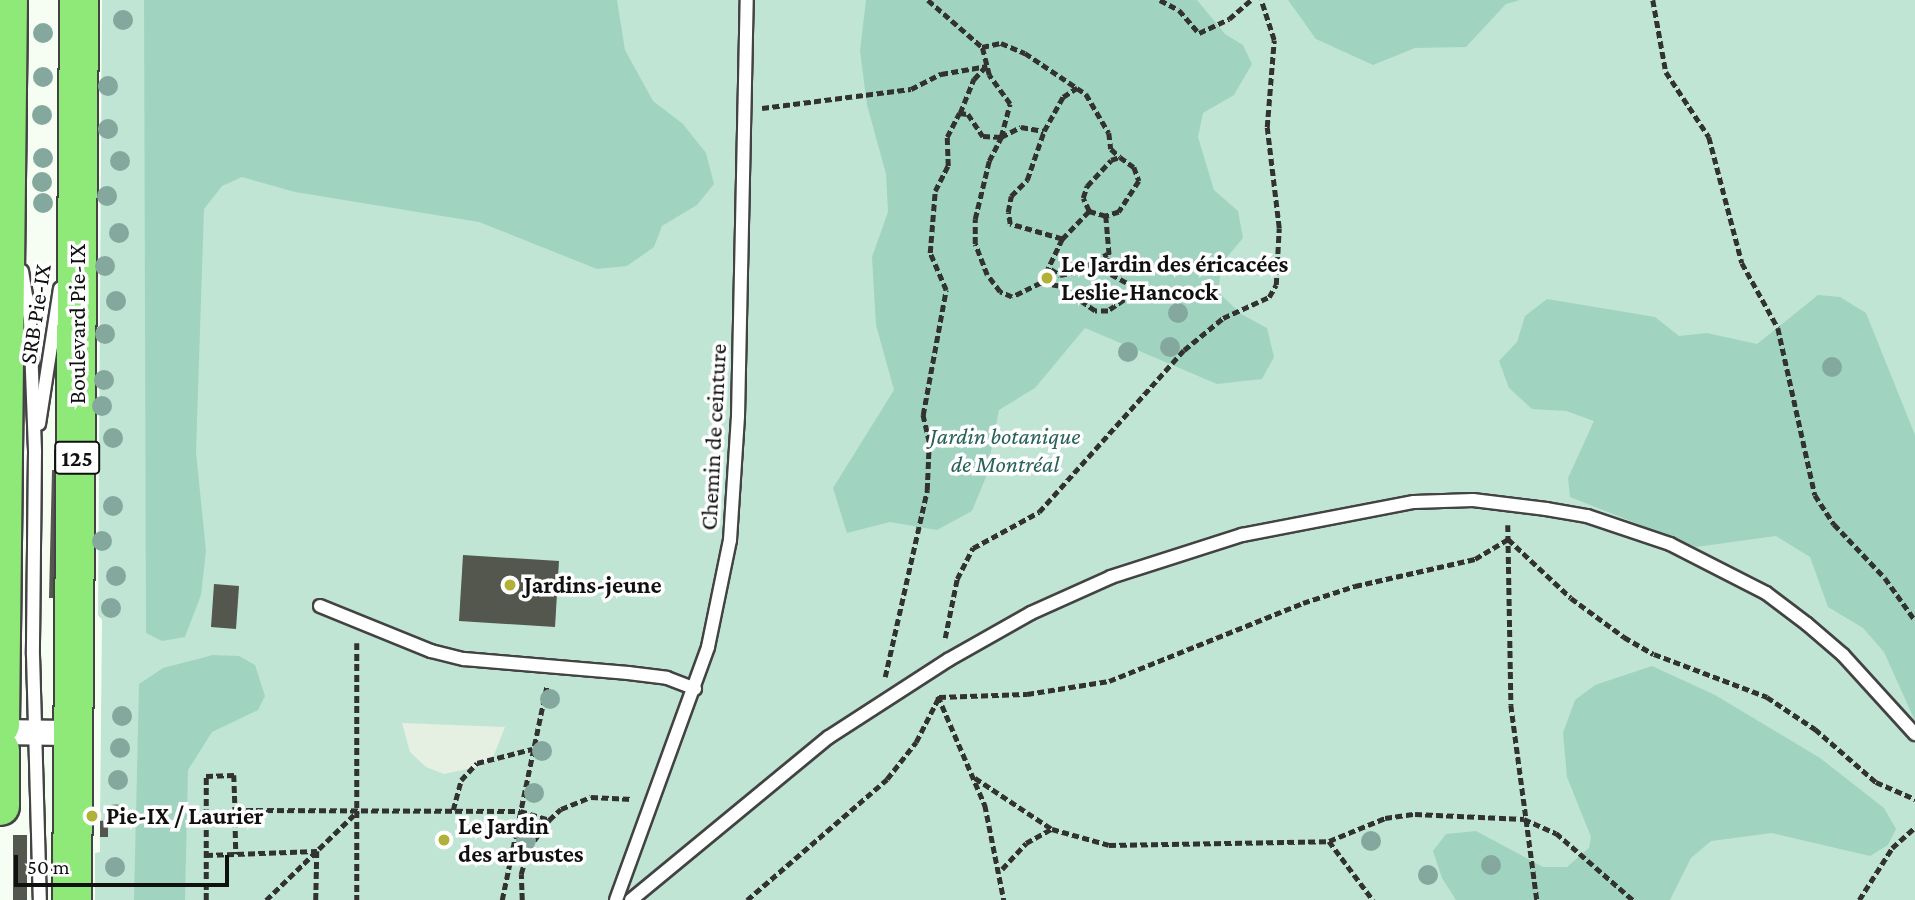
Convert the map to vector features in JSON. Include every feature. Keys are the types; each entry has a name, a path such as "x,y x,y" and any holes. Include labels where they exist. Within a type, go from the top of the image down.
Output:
{"main road":[{"path":"0,725 8,0"},
{"name":"Boulevard Pie-IX","path":"72,900 56,733 76,183 79,0"},
{"path":"0,750 0,806"}],"street":[{"path":"0,732 56,733"}],"lane":[{"name":"Chemin de ceinture","path":"616,900 695,689 718,604 736,477 747,0"},
{"name":"SRB Pie-IX","path":"6,177 30,320 35,452 33,638 56,733 40,900"},
{"name":"SRB Pie-IX","path":"35,452 76,183"},
{"path":"631,900 755,794 878,704 1063,598 1171,556 1242,535 1414,502 1508,503 1626,528 1722,568 1766,593 1843,655 1915,734"},
{"path":"320,606 453,656 667,678 695,689"}],"path":[{"path":"928,0 982,47 986,66 1010,104 1001,137 989,161 975,219 975,244 1000,292 1012,297 1041,283 1051,268 1062,239 1089,211"},
{"path":"1160,0 1179,10 1199,33 1228,19 1251,0"},
{"path":"949,617 957,579 973,548 1039,512 1184,349 1223,318 1269,297 1276,285 1279,228 1267,127 1274,40 1261,0"},
{"path":"1653,0 1666,72 1709,137 1741,263 1776,320 1815,495 1915,620"},
{"path":"982,47 1001,43 1025,53 1077,88 1099,111 1111,149 1134,167 1139,181 1119,212 1106,215 1089,211"},
{"path":"744,113 812,99 911,89 941,74 986,66"},
{"path":"878,704 927,491 929,442 923,415 946,290 930,253 935,191 948,166 947,137 974,79 986,66"},
{"path":"1062,239 1010,224 1007,212 1011,196 1027,180 1044,131 1063,97 1077,88"},
{"path":"959,113 968,114 983,136 1001,137 1021,127 1044,131"},
{"path":"1089,211 1083,198 1087,186 1111,160 1120,157"},
{"path":"1041,283 1059,286 1095,312 1108,311 1132,294 1131,285 1111,274 1107,254 1106,215"},
{"path":"1051,268 1060,275 1076,272 1107,254"},
{"path":"1508,503 1511,705 1524,819 1537,900"},
{"path":"939,697 1027,694 1109,681 1313,600 1459,564 1489,554 1508,539"},
{"path":"1508,539 1571,598 1624,637 1654,654 1767,697 1815,729 1876,782 1915,799"},
{"path":"357,621 358,900"},
{"path":"502,900 551,668"},
{"path":"928,673 975,778 1002,870 1004,900"},
{"path":"747,900 887,779 916,742 939,697"},
{"path":"453,810 461,780 477,763 532,748"},
{"path":"206,900 205,776 234,775 236,855"},
{"path":"975,778 1052,829 1109,845 1329,841 1385,818 1415,814 1524,819 1556,832 1633,900"},
{"path":"522,900 524,862 549,820 561,809 591,797 638,800"},
{"path":"235,810 520,811 549,820"},
{"path":"266,900 359,810"},
{"path":"1859,900 1892,848 1915,827"},
{"path":"1002,870 1026,843 1052,829"},
{"path":"1329,841 1373,900"},
{"path":"206,855 317,851"},
{"path":"316,900 317,851"}],"green space":[{"name":"Jardin botanique de Montréal","path":"102,0 1915,0 1915,900 95,900 95,853 100,852 100,837 108,837 108,821 100,821 102,620 98,615"},
{"path":"144,0 617,0 625,50 653,101 683,124 706,153 714,184 697,205 662,226 654,247 627,266 597,269 479,222 295,192 242,177 222,186 204,209 196,452 206,551 201,595 185,637 162,641 146,633"},
{"name":"Le Jardin des éricacées Leslie-Hancock","path":"866,0 1197,0 1225,34 1243,45 1252,64 1234,95 1203,113 1198,137 1214,190 1238,211 1243,238 1222,263 1218,292 1241,314 1267,328 1274,357 1262,379 1217,384 1085,328 1035,388 999,410 986,477 972,511 937,530 890,522 847,533 833,488 894,390 876,325 872,257 888,212 886,174 867,105 860,51"},
{"path":"1288,0 1520,0 1506,4 1466,47 1415,48 1373,65 1316,39"},
{"path":"1818,295 1840,297 1866,313 1915,435 1915,721 1884,652 1863,628 1828,607 1810,557 1776,536 1696,547 1570,497 1568,478 1594,421 1566,411 1532,409 1509,388 1499,361 1517,342 1525,316 1547,299 1655,317 1679,336 1707,333 1757,344"},
{"path":"213,655 239,656 255,665 265,696 258,710 212,732 188,770 185,900 134,900 139,684 163,668"},
{"path":"1652,666 1715,695 1820,758 1884,808 1896,829 1888,845 1870,856 1772,833 1711,841 1691,858 1670,900 1456,900 1442,878 1433,851 1446,834 1476,831 1543,867 1567,867 1589,848 1591,837 1567,777 1563,733 1575,700 1595,685"}],"shaded area":[{"path":"402,723 505,727 494,755 481,766 444,774 426,767 410,752"}],"building":[{"path":"52,470 65,471 62,598 49,598"},
{"path":"463,555 559,561 555,627 459,621"},
{"path":"214,584 239,586 236,629 211,627"},
{"path":"108,820 108,837 100,837 100,821"},
{"path":"13,835 27,835 27,900 13,900"}],"place":[{"name":"Le Jardin des éricacées Leslie-Hancock","path":"1047,278"},
{"name":"Jardins-jeune","path":"510,585"},
{"name":"Pie-IX / Laurier","path":"92,816"},
{"name":"Le Jardin des arbustes","path":"444,840"}]}
